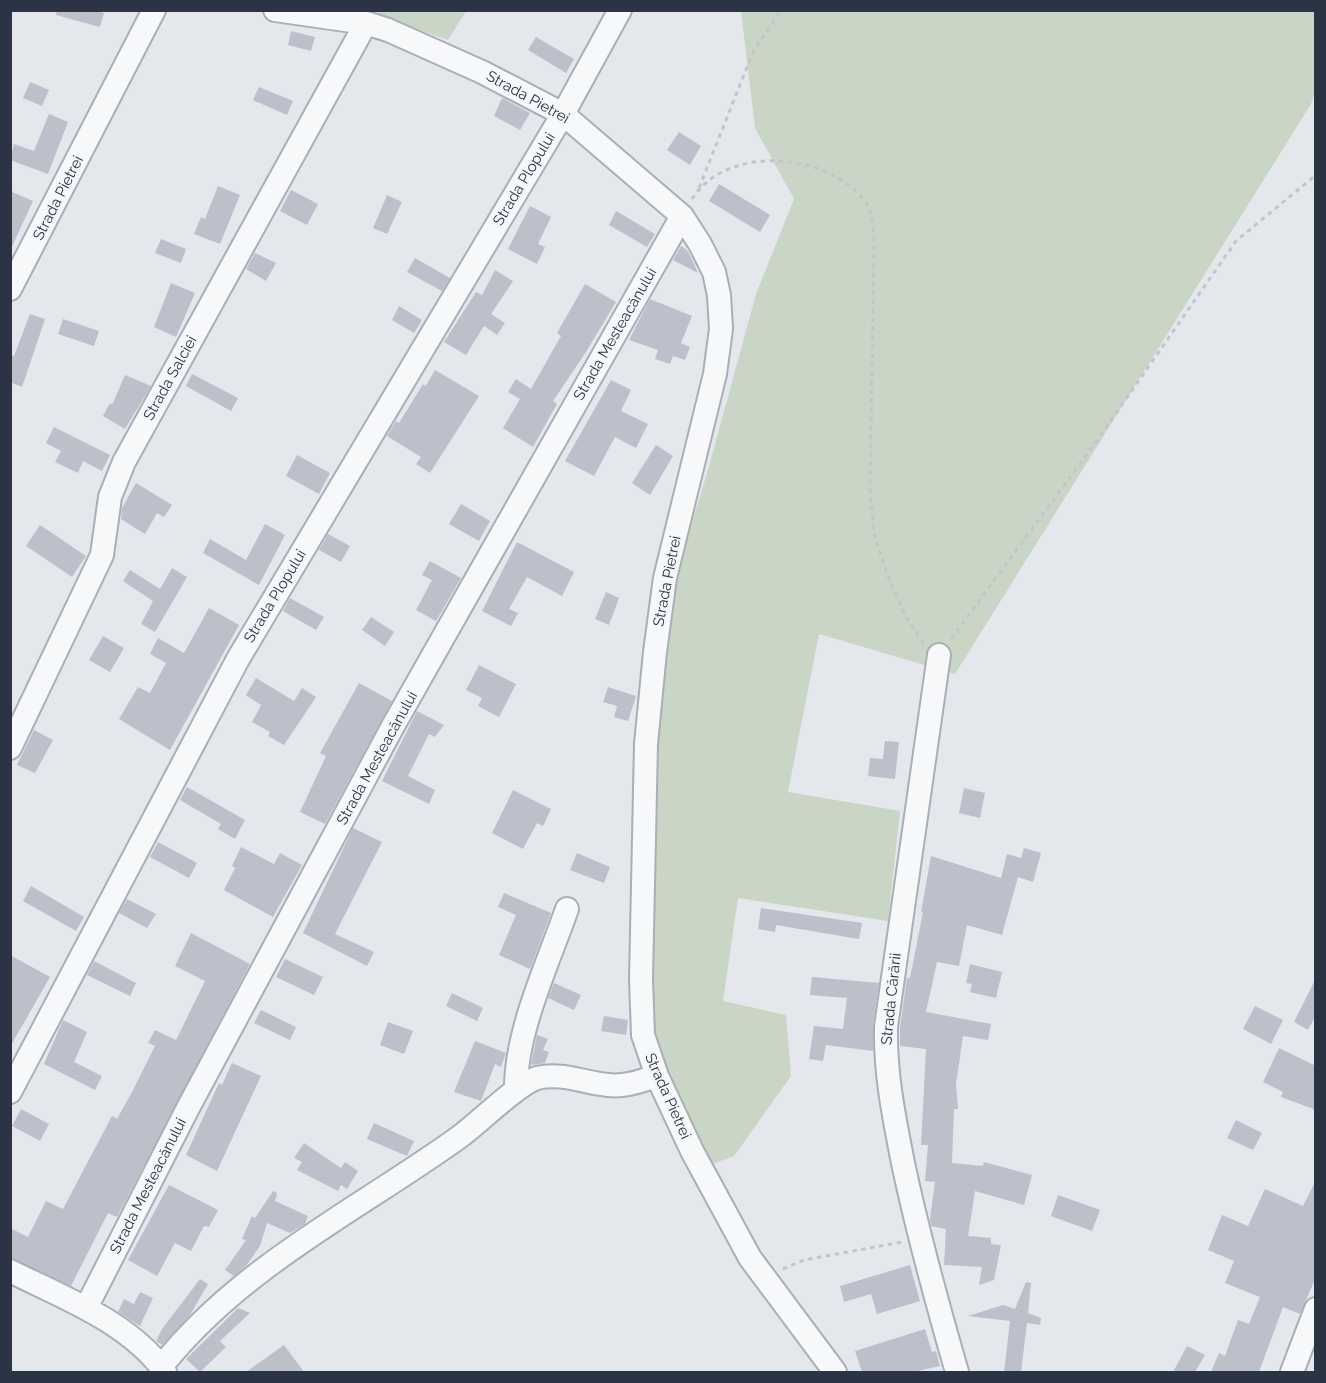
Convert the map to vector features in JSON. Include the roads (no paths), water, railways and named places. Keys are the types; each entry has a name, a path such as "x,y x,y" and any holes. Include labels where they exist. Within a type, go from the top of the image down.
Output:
{"street":[{"name":"Strada Pietrei","path":"10,289 154,10"},
{"name":"Strada Pietrei","path":"275,10 366,23 442,53 563,114 682,216 714,272 720,295 721,329 715,374 665,578 646,744 641,1015 646,1050 657,1076 728,1219 768,1286 835,1372"},
{"name":"Strada Plopului","path":"10,1092 238,659 563,114 620,10"},
{"name":"Strada Salciei","path":"10,748 102,555 111,498 124,462 366,23"},
{"name":"Strada Mesteacănului","path":"86,1308 194,1098 393,726 682,216"},
{"name":"Strada Cărării","path":"939,656 885,1027 889,1094 919,1239 957,1372"},
{"path":"516,1090 515,1066 522,1040 567,909"},
{"path":"10,1271 86,1308 127,1335 163,1370 185,1336 251,1278 356,1204 456,1140 516,1090 536,1078 548,1076 609,1085 634,1083 657,1076"},
{"path":"1293,1366 1316,1309"},
{"path":"1293,1366 1316,1341"}]}
